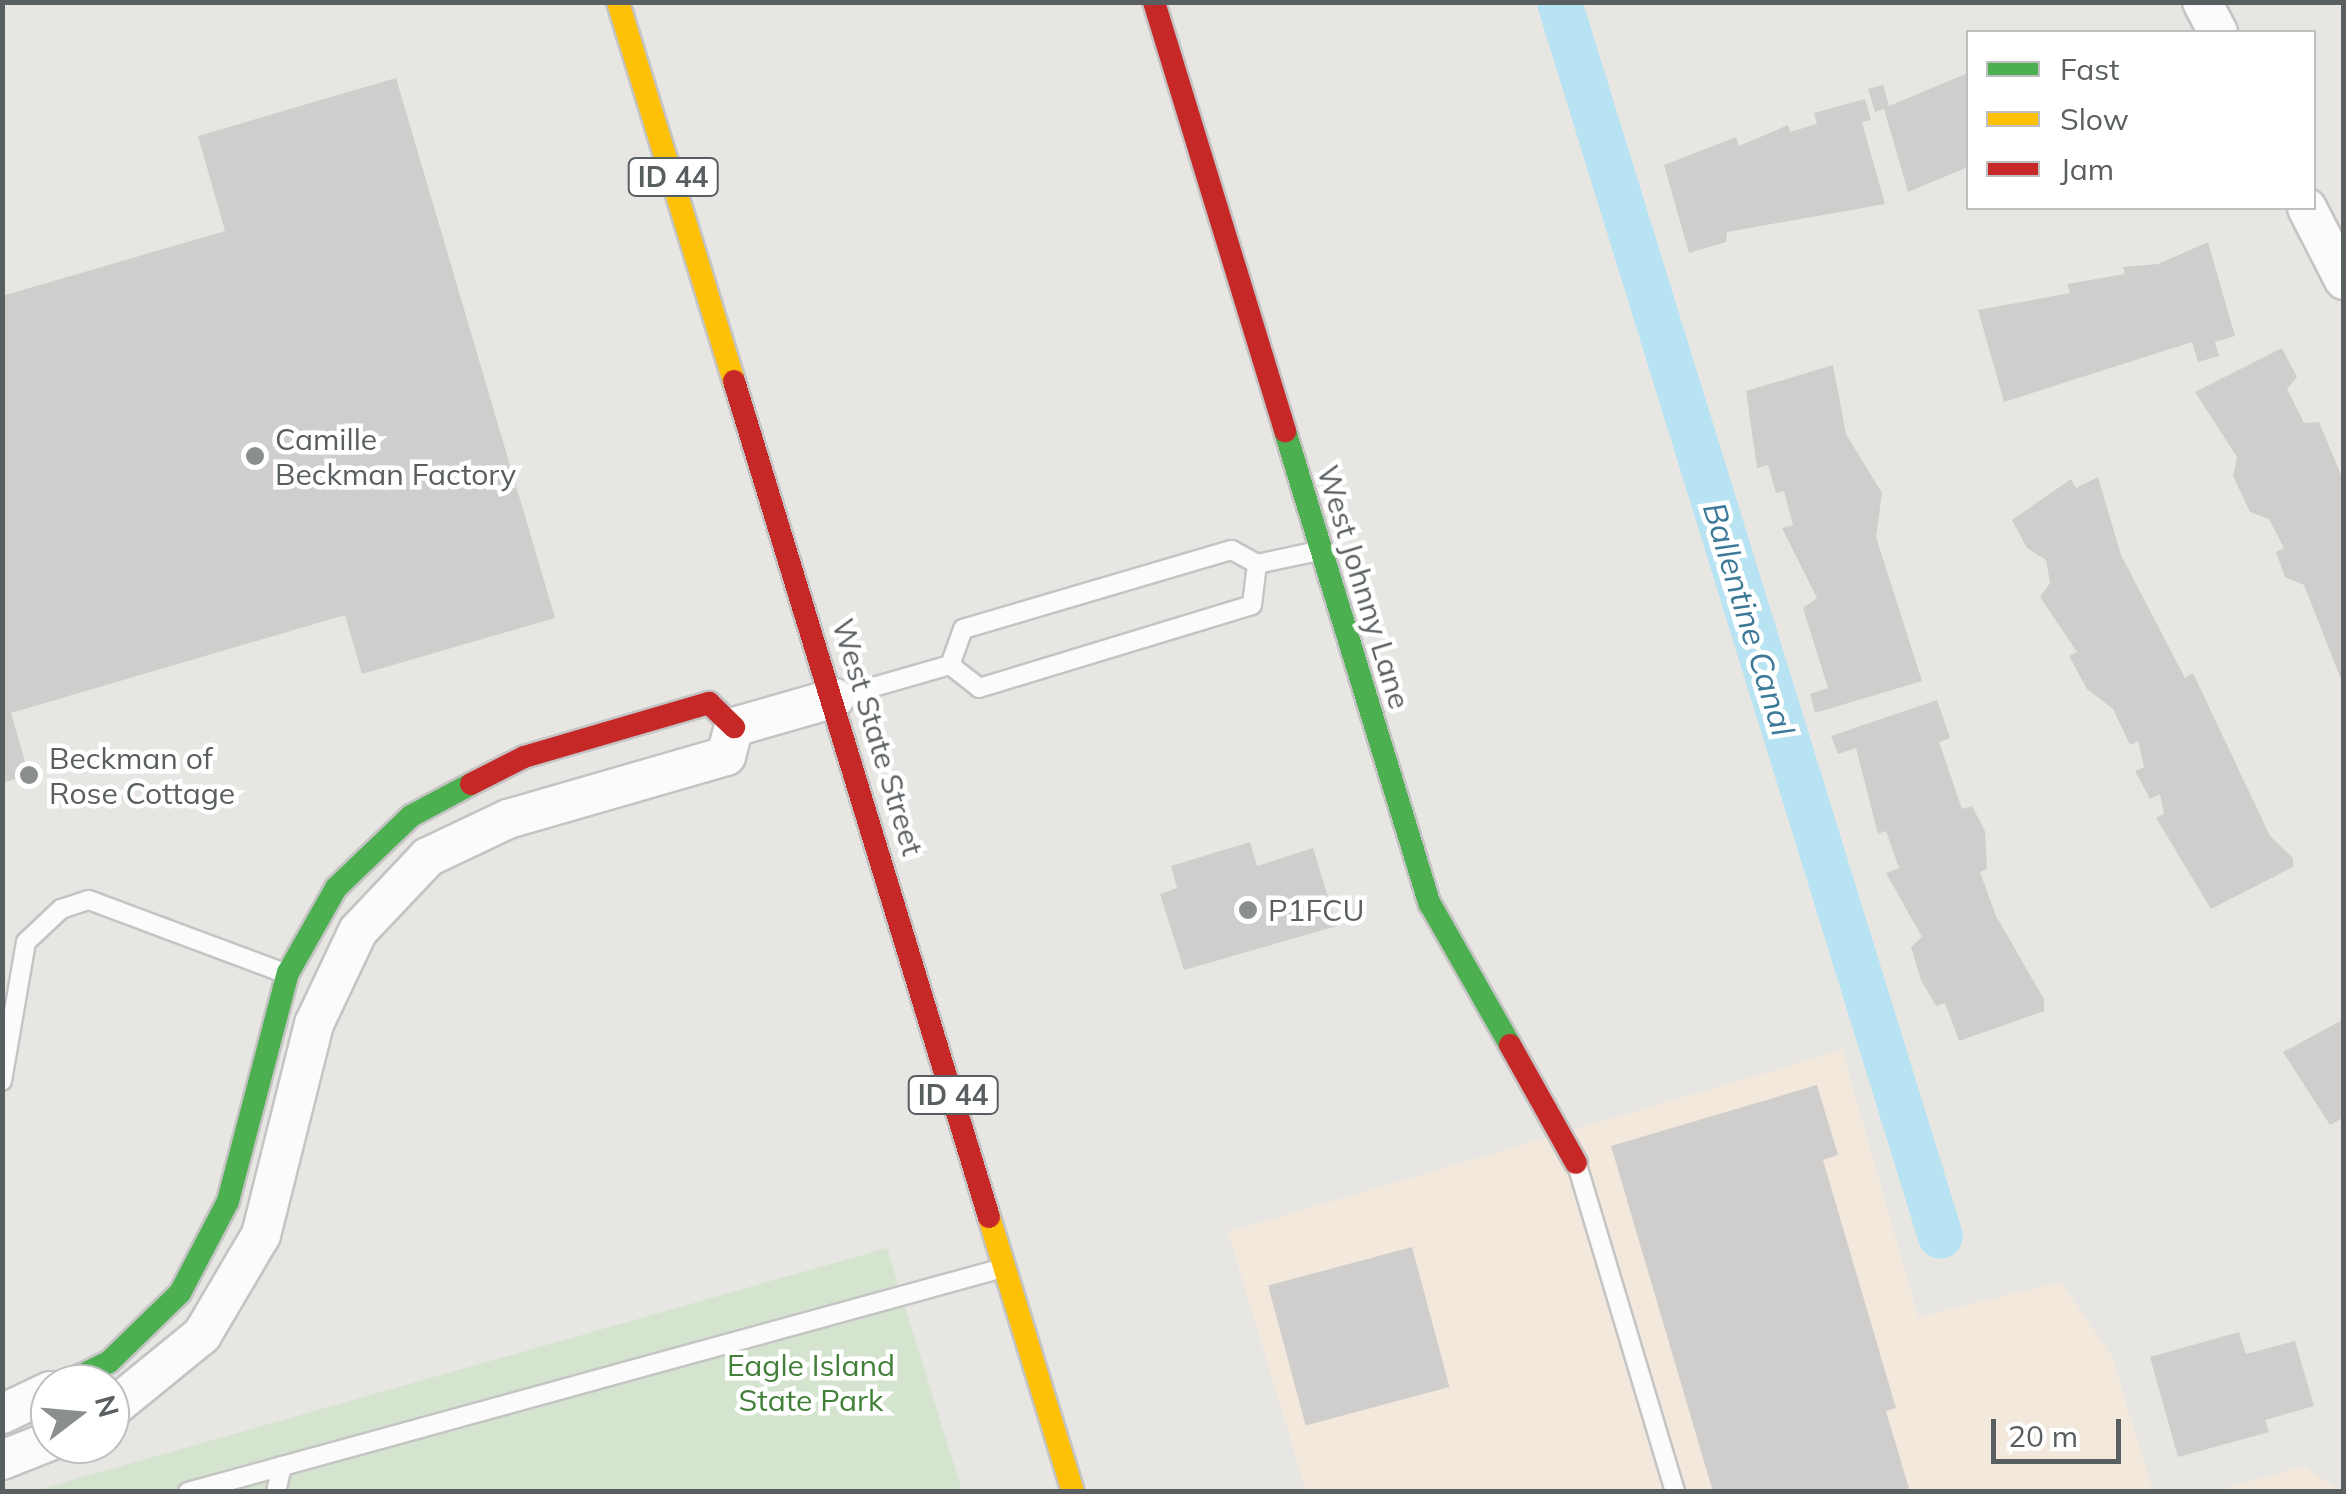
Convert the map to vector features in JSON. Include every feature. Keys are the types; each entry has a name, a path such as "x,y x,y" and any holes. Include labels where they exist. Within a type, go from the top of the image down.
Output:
{"street":[{"name":"West State Street","path":"618,2 836,698 1073,1492"},
{"name":"West Johnny Lane","path":"1154,2 1430,904 1576,1163"},
{"path":"2202,2 2217,30"},
{"path":"2308,210 2344,280"},
{"path":"734,727 836,698"},
{"path":"104,1364 180,1292 228,1201 288,974 336,888 410,816 524,756 709,703 734,727"},
{"path":"130,1394 202,1335 261,1235 332,986 358,931 428,857 508,819 726,756 734,727"},
{"path":"2,1414 30,1401"},
{"path":"2,1460 30,1449"}],"lane":[{"path":"950,665 963,629 1232,550 1257,564 1320,551"},
{"path":"950,665 979,688 1252,605 1257,564"},
{"path":"836,698 950,665"},
{"path":"2,1081 26,942 61,909 90,900 288,974 332,986"},
{"path":"1576,1163 1674,1492"},
{"path":"188,1492 1004,1267"},
{"path":"276,1492 282,1466"}],"shaded area":[{"path":"1842,1050 1918,1317 2061,1282 2112,1357 2153,1491 1306,1491 1228,1232"},
{"path":"2303,1467 2343,1491 2213,1491"}],"green space":[{"name":"Eagle Island State Park","path":"887,1248 962,1491 30,1492"}],"building":[{"path":"1966,74 1966,168 1908,192 1884,109 1875,112 1868,89 1883,85 1889,106"},
{"name":"Camille Beckman Factory","path":"396,78 555,618 362,674 345,615 11,713 29,775 2,783 2,296 225,231 198,136"},
{"path":"1865,99 1871,120 1862,122 1885,204 1727,232 1726,242 1689,253 1664,165 1736,137 1739,146 1788,125 1790,132 1817,124 1814,113"},
{"path":"2208,242 2235,336 2215,342 2219,356 2198,362 2192,342 2004,402 1978,310 2070,293 2067,284 2125,274 2123,267 2158,264"},
{"path":"2282,348 2297,377 2287,389 2304,423 2319,422 2344,482 2344,687 2304,585 2285,577 2276,552 2284,548 2269,519 2250,512 2233,476 2237,457 2195,392"},
{"path":"1833,365 1846,434 1882,493 1876,537 1922,681 1815,713 1810,694 1828,688 1803,608 1817,598 1782,528 1793,525 1784,491 1776,493 1768,465 1757,468 1746,391"},
{"path":"2098,477 2121,555 2185,678 2193,673 2270,836 2293,858 2293,867 2211,909 2156,818 2164,814 2160,794 2150,799 2135,771 2144,767 2138,741 2130,745 2113,709 2087,689 2069,656 2077,652 2040,597 2050,583 2046,560 2027,548 2012,520 2071,479 2076,488"},
{"path":"1937,700 1950,738 1939,742 1962,809 1972,806 1985,831 1987,869 1980,872 1996,916 2044,999 2044,1011 1959,1041 1945,1003 1936,1006 1921,980 1911,947 1922,937 1886,873 1899,868 1886,831 1878,834 1856,748 1838,754 1831,736"},
{"name":"P1FCU","path":"1250,842 1257,866 1313,848 1337,926 1184,970 1160,894 1177,888 1171,866"},
{"path":"2344,1019 2344,1117 2330,1125 2283,1052"},
{"path":"1817,1085 1838,1155 1823,1160 1896,1408 1886,1411 1910,1492 1713,1492 1611,1146"},
{"path":"1412,1247 1450,1387 1306,1426 1268,1286"},
{"path":"2239,1332 2246,1354 2295,1341 2314,1406 2265,1420 2269,1432 2178,1457 2150,1357"}],"waterway":[{"name":"Ballentine Canal","path":"1559,2 1940,1236"}],"traffic: fast":[{"path":"1285,431 1430,904 1510,1045"},
{"path":"105,1364 180,1293 228,1201 288,973 336,888 411,816 471,784"}],"traffic: slow":[{"path":"618,2 734,381"},
{"path":"989,1217 1073,1492"}],"traffic: jam":[{"path":"1154,2 1285,431"},
{"path":"734,381 989,1217"},
{"path":"471,784 524,757 709,703 734,727"},
{"path":"1510,1045 1576,1163"}],"place":[{"name":"Camille Beckman Factory","path":"255,456"},
{"name":"Beckman of Rose Cottage","path":"29,775"},
{"name":"P1FCU","path":"1248,910"}]}
